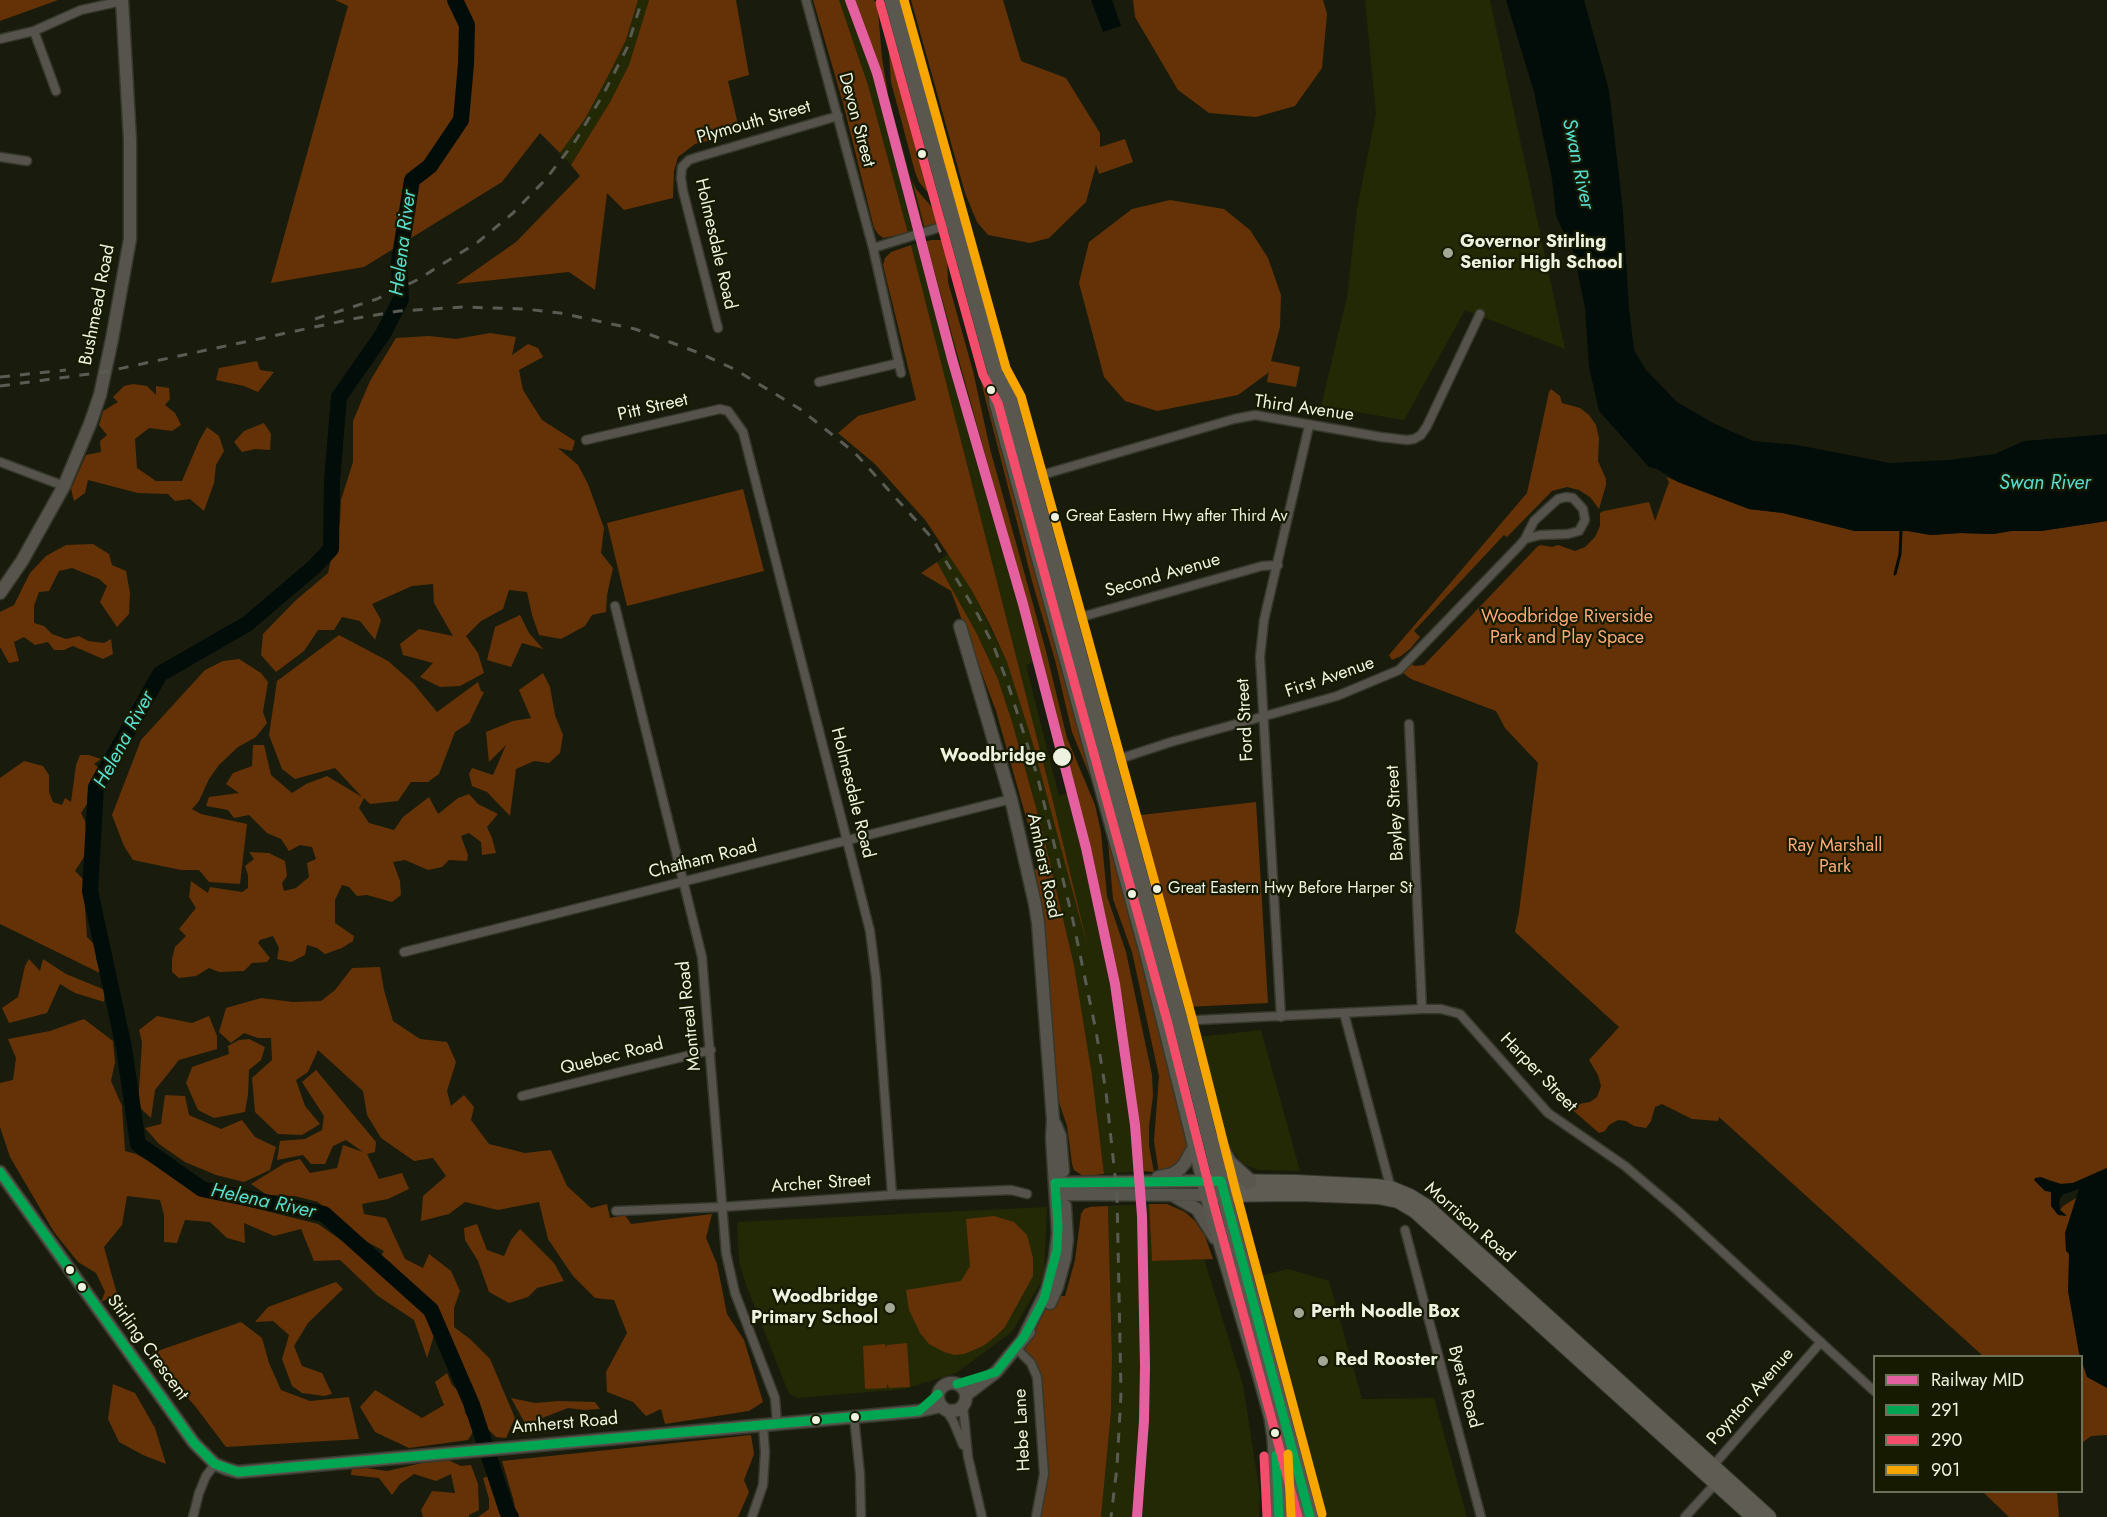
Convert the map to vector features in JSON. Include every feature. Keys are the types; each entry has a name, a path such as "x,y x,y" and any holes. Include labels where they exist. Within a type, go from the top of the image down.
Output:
{"highway":[{"path":"892,0 995,372 997,403 1024,480 1064,622 1102,764 1206,1188 1272,1418 1277,1463 1279,1517"},
{"path":"1102,764 1180,1021 1310,1517"},
{"path":"1207,1129 1214,1135 1229,1163 1249,1181"}],"main road":[{"name":"Morrison Road","path":"1222,1188 1249,1181 1375,1186 1390,1193 1415,1210 1714,1474 1769,1517"},
{"name":"Morrison Road","path":"1206,1188 1309,1195 1390,1193"},
{"name":"Morrison Road","path":"1714,1474 1753,1517"}],"street":[{"name":"Devon Street","path":"806,0 873,248 901,373"},
{"path":"0,39 34,31 81,10 122,1"},
{"name":"Bushmead Road","path":"0,593 28,552 64,486 90,424 100,395 121,297 130,239 130,140 122,1"},
{"path":"34,31 56,91"},
{"name":"Plymouth Street","path":"682,167 689,160 698,157 838,116"},
{"path":"0,157 27,161"},
{"name":"Holmesdale Road","path":"682,167 683,191 718,328"},
{"path":"873,248 954,223"},
{"name":"Third Avenue","path":"1024,480 1241,417 1256,415 1309,426 1407,440 1421,435 1480,314"},
{"path":"819,382 899,363"},
{"name":"Pitt Street","path":"586,440 720,409 728,411"},
{"name":"Holmesdale Road","path":"728,411 743,432 874,952 892,1195"},
{"name":"Ford Street","path":"1281,1017 1262,718 1260,650 1264,620 1309,426"},
{"path":"0,462 64,486"},
{"name":"First Avenue","path":"1102,764 1171,742 1353,691 1399,670 1525,539 1534,521 1558,499 1573,498 1583,508 1585,520 1579,531 1525,539"},
{"name":"Second Avenue","path":"1064,622 1262,566 1278,565"},
{"name":"Montreal Road","path":"615,606 702,957 722,1207 730,1274 775,1398 777,1424"},
{"name":"Amherst Road","path":"960,626 1011,799 1035,904 1053,1120 1052,1138 1067,1231 1065,1258 1057,1287 1043,1314 996,1372 964,1400"},
{"name":"Bayley Street","path":"1409,724 1422,1009"},
{"name":"Chatham Road","path":"404,952 1011,799"},
{"name":"Harper Street","path":"1164,1023 1441,1008 1460,1014 1548,1113 1625,1166 1678,1211 1873,1389"},
{"path":"1344,1013 1390,1193"},
{"name":"Quebec Road","path":"522,1096 711,1050"},
{"name":"Amherst Road","path":"1024,1337 1044,1299 1052,1274 1058,1233 1060,1136 1053,1120"},
{"path":"1060,1136 1064,1159 1073,1173 1099,1188"},
{"path":"1150,1182 1156,1177 1172,1174 1180,1169 1195,1144"},
{"name":"Stirling Crescent","path":"0,1172 194,1443 215,1464"},
{"name":"Morrison Road","path":"1099,1188 1150,1182 1206,1188"},
{"name":"Morrison Road","path":"1060,1188 1099,1188 1170,1195 1206,1188"},
{"path":"1067,1231 1070,1211 1075,1203 1099,1188"},
{"name":"Archer Street","path":"616,1211 1011,1190 1028,1194"},
{"path":"1170,1195 1197,1209 1223,1252"},
{"name":"Byers Road","path":"1405,1230 1481,1517"},
{"name":"Poynton Avenue","path":"1685,1517 1714,1474 1821,1342"},
{"name":"Hebe Lane","path":"1016,1348 1030,1363 1037,1377 1044,1474 1036,1517"},
{"path":"968,1457 953,1421 941,1403 945,1384 957,1384 996,1372"},
{"path":"957,1384 963,1388 968,1457 982,1517"},
{"path":"941,1403 953,1411 964,1400"},
{"name":"Amherst Road","path":"215,1464 238,1472 919,1411 941,1403"},
{"path":"854,1417 860,1474 861,1517"},
{"path":"752,1517 763,1485 765,1452 763,1425"},
{"path":"193,1517 206,1476 215,1464"}],"shaded area":[{"path":"638,0 649,0 629,65 610,102 571,165 560,153 585,119 609,74 626,40"},
{"path":"839,0 855,0 859,8 888,94 925,229 908,233 868,85"},
{"name":"Governor Stirling Senior High School","path":"1365,0 1490,0 1565,349 1465,310 1404,420 1321,406 1347,297 1357,209 1376,114"},
{"path":"926,241 1094,861 1125,1017 1144,1171 1104,1174 1092,1075 1074,965 1042,829 998,679 977,634 937,562 949,553 971,589 1007,662 1032,741 1079,911 911,245","holes":["1036,662 1068,793 1059,796 1026,665"]},
{"path":"1261,1030 1300,1171 1259,1170 1241,1162 1228,1144 1198,1037"},
{"path":"1149,1204 1152,1261 1204,1259 1243,1385 1260,1494 1259,1517 1101,1517 1111,1412 1108,1206"},
{"name":"Woodbridge Primary School","path":"1047,1207 1044,1277 1012,1332 956,1373 904,1389 798,1398 789,1394 746,1285 739,1261 737,1222"},
{"path":"1288,1269 1329,1281 1362,1399 1434,1398 1467,1517 1322,1517 1256,1277"}],"green space":[{"path":"0,0 58,0 0,21"},
{"path":"335,0 638,0 626,40 609,74 585,119 560,153 540,133 502,182 364,267 271,283 348,6"},
{"path":"649,0 736,0 749,75 728,81 740,133 695,144 678,157 674,171 673,198 624,210 607,193 595,290 569,272 456,284 516,242 580,176 571,165 610,102 629,65"},
{"path":"813,0 839,0 868,85 908,233 883,238 874,228 843,103"},
{"path":"855,0 874,0 878,11 888,94"},
{"path":"911,0 1003,0 1021,61 1066,78 1100,133 1100,147 1125,139 1133,162 1099,174 1096,165 1086,202 1049,238 1030,243 988,235 977,222 965,193"},
{"path":"1133,0 1323,0 1327,14 1322,68 1295,106 1256,117 1209,113 1178,90 1135,17"},
{"path":"890,24 942,204 943,216 936,202 919,182 915,172 891,82 887,25"},
{"path":"912,180 916,189 935,213 937,226 925,229"},
{"path":"1170,200 1224,209 1250,230 1268,258 1281,295 1280,327 1271,361 1300,367 1296,387 1267,382 1269,370 1238,395 1157,411 1125,401 1104,377 1079,283 1089,242 1132,209"},
{"path":"941,240 947,258 948,282 1067,738 1095,805 1101,832 1107,896 1126,952 1152,1075 1153,1096 1149,1146 1154,1172 1144,1171 1125,1017 1094,861 926,241"},
{"path":"945,241 954,251 964,284 992,397 1122,886 1128,911 1143,953 1189,1144 1181,1166 1159,1174 1154,1141 1159,1076 1132,952 1113,899 1107,830 1096,791 1072,732"},
{"path":"911,245 1052,797 1088,948 1032,741 1007,662 991,627 971,589 926,521 875,464 838,433 858,416 916,400 883,265 885,258 891,252"},
{"path":"490,333 516,337 512,355 528,344 538,348 543,357 519,370 523,390 542,420 575,441 572,451 558,448 578,465 588,484 604,528 601,553 613,568 606,612 592,615 585,626 561,639 539,635 527,592 509,590 503,609 481,621 466,636 478,653 484,673 460,686 440,687 420,677 433,663 403,655 400,644 419,629 453,636 434,603 433,584 412,586 372,604 381,620 375,640 360,621 342,617 334,630 318,630 304,651 276,672 261,655 263,634 295,601 328,573 340,521 341,500 353,462 353,421 370,381 396,338 429,336 456,339"},
{"path":"257,361 260,370 274,372 258,392 244,386 216,380 219,368"},
{"path":"133,384 147,386 156,395 156,386 169,388 170,399 165,405 175,413 181,425 172,431 149,428 135,439 137,468 156,481 182,481 207,427 219,436 224,451 216,465 214,483 204,511 190,499 175,501 168,494 138,493 88,480 85,493 74,501 71,489 86,455 101,452 100,441 107,435 99,425 103,411 118,402 113,397 124,386"},
{"path":"1551,389 1560,396 1562,403 1580,408 1596,425 1599,438 1598,461 1606,479 1599,509 1590,497 1579,490 1567,487 1552,491 1507,537 1504,535 1414,631 1420,637 1410,649 1392,660 1389,655 1527,493"},
{"path":"264,423 271,434 270,450 255,449 242,452 234,442 244,431"},
{"name":"Ray Marshall Park","path":"1666,477 1749,509 1783,513 1855,531 1908,531 1931,535 1993,534 2011,531 2041,531 2107,521 2107,1168 2073,1183 2061,1184 2041,1177 2051,1192 2051,1206 2066,1215 2060,1210 2063,1206 2107,1179 2107,1435 2091,1436 2083,1442 2083,1355 1982,1355 1719,1117 1718,1121 1692,1119 1662,1104 1655,1107 1651,1121 1646,1128 1618,1120 1599,1133 1568,1106 1590,1102 1597,1097 1601,1086 1598,1075 1589,1060 1619,1027 1515,932 1538,763 1505,728 1496,711 1411,679 1399,670 1408,662 1415,666 1424,665 1538,546 1558,545 1575,551 1585,547 1595,537 1600,526 1600,513 1604,511 1649,502 1655,521 1669,482"},
{"path":"743,489 764,571 627,606 607,523"},
{"path":"93,544 109,554 112,565 126,571 130,593 129,614 117,627 100,602 107,586 99,579 72,568 59,571 49,591 39,592 34,606 34,623 66,639 79,636 88,641 104,643 111,639 113,654 103,659 73,646 64,650 54,650 48,642 35,645 24,637 14,642 19,661 9,663 0,647 0,612 14,605 30,573 46,556 66,545"},
{"path":"937,562 977,634 998,679 1042,829 1074,965 1092,1075 1104,1174 1083,1176 1074,1170 1072,1164 1067,1126 1058,1099 1053,1058 1043,907 1034,870 1040,867 996,711 951,591 921,573"},
{"path":"520,615 529,633 543,649 522,643 511,667 487,660 495,627"},
{"path":"339,635 388,661 413,683 437,712 478,682 481,691 484,692 469,723 455,732 439,774 428,782 411,782 398,801 370,804 364,798 359,808 369,823 394,830 403,817 429,797 438,814 458,798 469,794 478,804 498,814 487,827 496,853 482,855 481,842 469,833 461,836 468,855 467,861 449,860 442,867 428,870 405,860 393,862 400,881 401,895 392,902 367,895 357,896 349,887 342,885 335,900 335,923 354,936 353,941 342,948 325,954 307,945 305,955 291,962 277,959 279,948 273,936 260,940 258,943 270,958 267,962 252,963 244,971 219,972 209,968 196,976 179,978 172,972 172,959 175,947 186,936 179,929 196,908 189,897 191,881 208,893 210,887 242,892 248,888 245,866 254,859 249,852 269,853 285,861 287,876 282,883 284,891 296,888 309,877 307,863 316,859 312,847 300,845 289,851 281,839 267,833 249,815 234,818 228,810 206,806 209,797 239,793 226,784 233,773 252,766 253,745 264,745 271,775 292,793 306,784 327,776 362,797 335,768 295,779 282,769 269,735 277,681"},
{"path":"239,659 261,673 268,682 263,712 267,723 256,737 238,747 219,765 192,809 201,814 247,824 240,884 209,882 199,870 181,870 133,860 124,846 112,815 141,740 205,670 223,661"},
{"path":"543,673 550,687 555,715 563,735 560,753 549,763 534,761 516,769 510,816 487,792 472,786 469,774 472,768 493,775 506,745 489,762 486,732 513,721 531,718 519,690"},
{"path":"80,755 101,759 94,764 99,768 88,790 87,804 81,813 85,821 87,840 84,857 75,871 83,879 87,937 96,946 96,959 102,974 0,924 0,778 24,761 43,766 49,775 49,792 53,802 62,805 65,798 71,802 76,765"},
{"path":"1256,802 1268,1003 1186,1007 1132,816"},
{"path":"29,959 40,971 43,959 66,974 105,990 104,1002 75,993 60,984 47,1013 9,1023 2,1008 18,997 25,966"},
{"path":"380,967 393,1021 420,1039 447,1042 456,1062 447,1091 451,1106 464,1095 474,1107 471,1120 489,1144 525,1153 551,1150 567,1186 591,1208 607,1204 610,1218 625,1215 631,1224 712,1214 706,1238 717,1264 727,1314 744,1340 763,1402 749,1411 665,1424 661,1409 646,1416 633,1402 607,1392 606,1372 627,1333 614,1300 595,1298 573,1276 560,1257 548,1239 539,1202 498,1210 465,1202 449,1214 421,1221 423,1196 446,1176 433,1158 414,1161 381,1138 367,1115 363,1091 318,1050 308,1072 296,1080 305,1106 320,1124 302,1135 278,1134 255,1112 252,1078 272,1060 271,1038 258,1038 244,1033 231,1043 219,1032 226,1008 261,998 293,1002 321,1001 335,990 352,968"},
{"path":"157,1016 192,1023 209,1016 217,1036 217,1049 179,1060 155,1090 151,1118 138,1106 142,1042 139,1030"},
{"path":"84,1019 113,1041 115,1062 111,1081 122,1106 125,1151 136,1154 206,1196 318,1224 365,1257 420,1306 435,1332 427,1358 414,1320 378,1296 340,1260 314,1261 301,1229 274,1236 244,1223 245,1243 227,1238 210,1222 185,1220 177,1243 164,1242 164,1215 160,1200 127,1196 122,1225 104,1247 117,1294 101,1302 105,1292 96,1273 78,1262 54,1232 10,1157 0,1127 0,1083 13,1080 16,1058 8,1039 50,1031"},
{"path":"249,1039 265,1047 261,1060 249,1070 245,1112 214,1118 198,1110 186,1083 192,1067 229,1054 228,1046 239,1040"},
{"path":"316,1070 376,1142 375,1152 367,1154 379,1179 402,1173 409,1189 388,1199 362,1204 364,1214 386,1218 405,1259 423,1268 429,1254 451,1271 460,1291 454,1308 454,1327 490,1359 515,1418 506,1438 496,1437 484,1425 451,1344 427,1297 405,1279 390,1262 380,1257 384,1251 360,1238 318,1202 295,1196 267,1195 251,1184 285,1163 300,1159 310,1173 337,1168 343,1145 363,1152 346,1140 333,1146 325,1164 311,1164 303,1155 277,1160 280,1141 305,1139 322,1130 324,1116 302,1082"},
{"path":"165,1095 185,1096 189,1115 221,1129 242,1120 255,1137 276,1147 270,1170 244,1182 216,1175 185,1162 159,1144 145,1128 161,1124"},
{"path":"1149,1204 1167,1204 1185,1212 1195,1221 1205,1236 1213,1259 1152,1261"},
{"path":"1108,1206 1111,1412 1101,1517 1036,1517 1044,1474 1037,1377 1016,1348 1037,1322 1053,1296 1065,1296 1075,1260 1081,1214 1084,1209"},
{"path":"994,1216 1014,1222 1027,1235 1033,1258 1033,1276 1005,1327 996,1336 983,1346 964,1354 954,1355 944,1352 929,1344 920,1333 909,1310 906,1290 961,1281 970,1266 966,1219"},
{"path":"477,1224 487,1250 504,1256 511,1240 520,1229 554,1263 564,1281 537,1288 528,1297 509,1303 489,1292 478,1261 465,1240 464,1228"},
{"path":"336,1282 343,1289 308,1323 294,1346 302,1366 322,1373 332,1394 324,1396 302,1393 292,1386 282,1359 289,1335 273,1321 255,1322 268,1307"},
{"path":"241,1322 262,1338 269,1363 281,1390 310,1401 349,1397 359,1439 226,1447 195,1406 149,1354"},
{"path":"907,1343 910,1387 889,1388 887,1383 887,1388 865,1389 863,1346 885,1344 886,1348 887,1345"},
{"path":"447,1373 452,1385 463,1395 465,1413 476,1427 468,1440 409,1448 375,1432 360,1407 375,1390 422,1418 444,1405 435,1382"},
{"path":"113,1384 135,1393 155,1428 166,1464 119,1442 108,1419"},
{"path":"511,1398 535,1403 595,1402 600,1409 568,1408 542,1418 546,1433 538,1430 531,1434"},
{"path":"751,1435 754,1454 744,1480 749,1492 738,1517 517,1517 502,1461"},
{"path":"444,1458 461,1466 471,1465 478,1484 479,1510 469,1517 423,1517 421,1510 432,1491 455,1493 451,1474 436,1481 414,1474 400,1484 392,1495 379,1478 351,1475 352,1466 387,1471"},
{"path":"1293,1470 1300,1517 1283,1517 1284,1472"},
{"path":"488,1476 501,1517 478,1517 489,1509 489,1499 483,1478"},
{"path":"1984,1493 2057,1493 2059,1517 2009,1517"}],"water":[{"path":"1091,0 1112,0 1121,26 1103,32"},
{"name":"Swan River","path":"1506,0 1584,0 1609,90 1623,211 1634,350 1646,370 1677,402 1715,424 1753,441 1797,445 1890,463 1948,460 1995,454 2024,441 2107,434 2107,521 2041,531 2011,531 1993,534 1931,535 1908,531 1855,531 1783,513 1749,509 1678,482 1657,469 1649,467 1599,411 1589,367 1585,308 1574,254 1556,216 1552,179 1534,92"},
{"path":"2107,1168 2107,1388 2087,1377 2083,1355 2079,1353 2068,1291 2069,1254 2066,1251 2065,1233 2079,1189 2062,1195 2059,1202 2060,1210 2067,1216 2058,1215 2051,1206 2051,1192 2045,1191 2034,1180 2041,1177 2061,1184 2073,1183"}],"waterway":[{"name":"Helena River","path":"455,0 467,25 461,120 430,166 412,180 399,262 401,299 383,334 339,397 332,481 331,549 314,567 247,624 160,674 96,787 90,891 124,1048 138,1144 202,1189 324,1214 431,1310 472,1405 507,1511 511,1517"},
{"path":"1895,574 1900,554 1901,531"}],"railway":[{"path":"315,319 377,299 417,280 478,242 513,213 546,179 576,140 627,48 642,0"},
{"path":"0,386 104,372 399,311 463,307 525,309 560,313 635,329 702,354 734,369 800,409 855,453 932,538 978,615 994,647 1037,775 1072,916 1106,1092 1117,1194 1121,1393 1117,1467 1111,1517"},
{"path":"0,377 66,370"}],"rail line":[{"name":"MID","path":"850,0 877,73 952,359 1023,604 1086,848 1115,984 1135,1125 1142,1216 1145,1366 1144,1421 1137,1517"}],"transit line":[{"name":"901","path":"904,0 1006,368 1021,396 1192,1018 1322,1514"},
{"name":"290","path":"880,3 983,375 998,403 1168,1024 1212,1198 1298,1517"},
{"name":"291","path":"0,1172 194,1443 215,1464 238,1472 919,1411 938,1394"},
{"name":"291","path":"957,1384 996,1372 1024,1337 1044,1299 1057,1250 1055,1183 1221,1181 1310,1517"},
{"name":"901","path":"1288,1454 1291,1516"},
{"name":"291","path":"1276,1455 1279,1517"},
{"name":"290","path":"1264,1456 1267,1517"}],"place":[{"name":"Governor Stirling Senior High School","path":"1448,253"},
{"name":"Great Eastern Hwy after Third Av","path":"1055,517"},
{"name":"Woodbridge","path":"1062,757"},
{"name":"Great Eastern Hwy Before Harper St","path":"1157,889"},
{"name":"Woodbridge Primary School","path":"890,1308"},
{"name":"Perth Noodle Box","path":"1299,1313"},
{"name":"Red Rooster","path":"1323,1361"}],"park label":[{"name":"Woodbridge Riverside Park and Play Space","path":"1567,628"}]}
